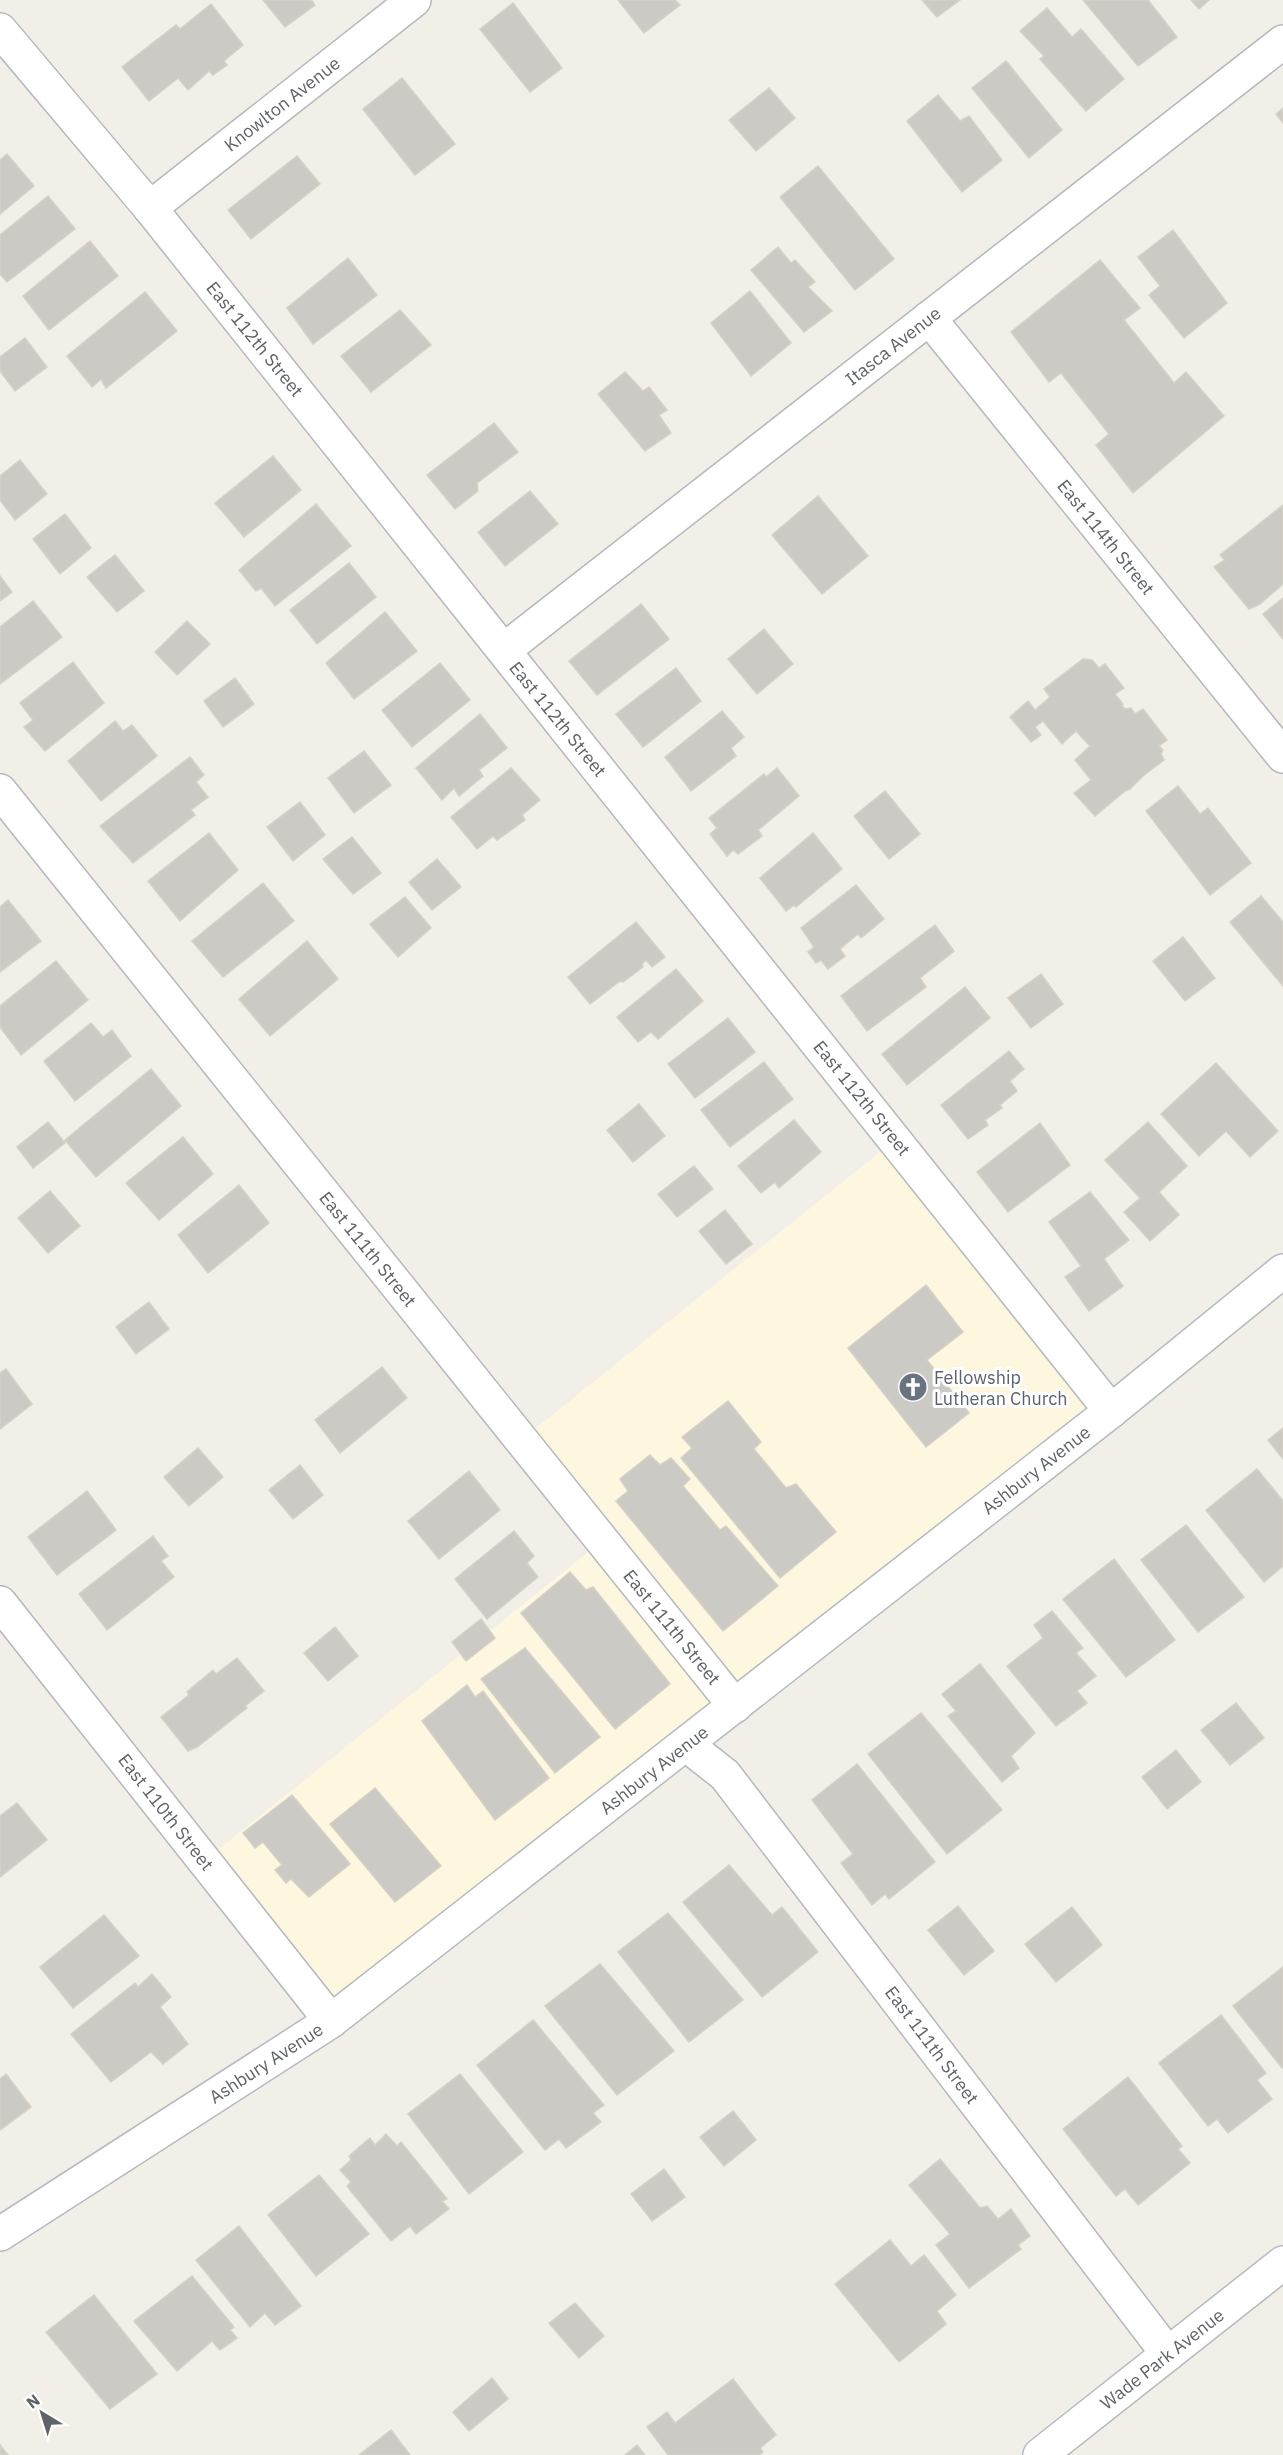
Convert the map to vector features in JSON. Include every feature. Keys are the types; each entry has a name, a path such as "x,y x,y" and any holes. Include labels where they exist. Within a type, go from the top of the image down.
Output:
{"street":[{"name":"Knowlton Avenue","path":"150,208 414,0"},
{"name":"East 112th Street","path":"0,30 150,208 1111,1411"},
{"name":"Itasca Avenue","path":"504,650 1283,42"},
{"name":"East 114th Street","path":"929,318 1283,756"},
{"name":"East 111th Street","path":"0,791 735,1706"},
{"name":"Ashbury Avenue","path":"0,2234 331,2021 1111,1411 1283,1271"},
{"name":"East 110th Street","path":"0,1603 331,2021"},
{"name":"East 111th Street","path":"687,1744 725,1775 1168,2354"},
{"name":"Wade Park Avenue","path":"1040,2455 1283,2263"}],"shaded area":[{"path":"895,1140 1111,1411 331,2021 204,1861 602,1541 521,1440"}],"building":[{"path":"263,0 311,0 315,5 285,27"},
{"path":"618,0 675,0 680,5 644,33"},
{"path":"922,0 960,0 937,17"},
{"path":"1083,0 1148,0 1177,37 1138,66"},
{"path":"1191,0 1209,0 1199,9"},
{"path":"513,3 562,68 530,92 480,29"},
{"path":"211,4 243,45 224,61 227,65 213,75 209,71 188,90 178,78 149,101 122,67 176,25 180,29"},
{"path":"1047,8 1072,37 1081,29 1124,79 1086,111 1040,59 1044,56 1020,31"},
{"path":"1006,61 1062,130 1029,158 972,88"},
{"path":"402,78 455,144 415,175 363,109"},
{"path":"769,88 795,118 756,151 729,120"},
{"path":"938,95 960,121 969,116 1002,160 962,192 907,121"},
{"path":"1283,108 1283,123 1276,114"},
{"path":"7,154 34,186 0,214 0,160"},
{"path":"297,156 320,184 251,239 228,210"},
{"path":"818,166 894,259 855,290 780,197"},
{"path":"48,196 75,229 7,282 0,274 0,235"},
{"path":"1173,230 1227,303 1184,338 1149,295 1160,286 1138,257"},
{"path":"90,241 118,276 49,330 23,296"},
{"path":"778,247 791,263 795,260 815,282 808,287 832,311 804,332 751,270"},
{"path":"348,258 377,295 313,344 287,308"},
{"path":"1100,260 1140,308 1124,320 1174,383 1186,372 1224,416 1133,493 1096,445 1109,434 1061,373 1049,382 1011,332"},
{"path":"750,291 791,343 751,376 711,323"},
{"path":"145,292 177,331 106,388 101,379 92,387 67,356"},
{"path":"400,310 431,345 371,392 341,356"},
{"path":"25,338 47,367 15,391 0,371 0,357"},
{"path":"625,372 643,391 649,387 667,410 659,415 671,433 645,451 598,394"},
{"path":"494,423 518,452 477,483 478,491 455,509 427,475"},
{"path":"273,456 301,490 244,537 215,503"},
{"path":"20,460 47,494 15,520 0,500 0,476"},
{"path":"530,491 558,524 505,566 478,532"},
{"path":"818,496 868,556 822,594 772,535"},
{"path":"316,504 351,546 275,606 261,588 256,591 239,570"},
{"path":"1283,505 1283,584 1260,604 1249,609 1214,567 1225,560 1220,555"},
{"path":"65,514 91,548 60,574 33,539"},
{"path":"115,555 144,591 117,612 87,577"},
{"path":"349,563 376,597 317,644 290,610"},
{"path":"0,576 12,592 0,601"},
{"path":"1283,598 1283,639 1263,614"},
{"path":"33,601 62,637 0,684 0,627"},
{"path":"641,604 669,639 597,695 569,661"},
{"path":"385,612 417,651 354,699 326,663"},
{"path":"187,621 210,644 177,675 155,652"},
{"path":"764,629 793,664 757,694 728,659"},
{"path":"1083,659 1092,660 1099,668 1105,664 1124,688 1115,694 1123,704 1122,706 1125,709 1131,708 1135,714 1143,709 1167,740 1159,746 1163,750 1161,754 1164,760 1095,816 1074,793 1091,780 1075,760 1090,746 1076,731 1062,744 1043,721 1035,727 1041,735 1031,742 1010,717 1028,701 1035,710 1050,697 1044,689"},
{"path":"73,662 104,703 45,751 24,727 33,720 20,703"},
{"path":"440,663 470,700 412,747 382,710"},
{"path":"676,668 701,701 643,747 616,714"},
{"path":"235,678 254,704 223,727 204,701"},
{"path":"722,711 744,737 731,748 736,756 691,791 665,757"},
{"path":"480,714 507,748 479,770 483,776 459,796 454,788 442,800 416,768"},
{"path":"115,721 123,731 132,725 157,756 101,801 68,761"},
{"path":"364,751 391,785 354,813 328,778"},
{"path":"190,757 204,775 196,782 208,797 191,810 195,815 133,863 100,826"},
{"path":"511,768 540,800 522,815 525,820 497,840 493,836 477,849 451,817"},
{"path":"777,768 799,796 758,830 762,836 738,854 733,850 727,856 710,834 717,828 709,818 764,774 766,777"},
{"path":"1178,786 1200,814 1208,808 1251,863 1210,895 1146,811"},
{"path":"885,791 920,834 889,859 854,816"},
{"path":"300,802 325,835 293,861 267,827"},
{"path":"209,833 238,870 180,921 148,881"},
{"path":"813,833 842,869 796,907 794,905 786,911 760,878"},
{"path":"352,837 381,873 353,894 323,859"},
{"path":"437,859 461,887 432,910 409,882"},
{"path":"263,883 294,921 223,977 192,941"},
{"path":"856,885 884,919 861,938 858,934 840,949 845,956 828,969 821,960 816,963 808,952 814,947 801,928"},
{"path":"1261,896 1283,922 1283,986 1230,922"},
{"path":"405,897 431,928 398,957 370,924"},
{"path":"8,900 41,941 0,972 0,907"},
{"path":"636,922 665,957 652,967 646,960 642,964 643,967 590,1004 568,977"},
{"path":"935,925 954,951 920,978 926,987 867,1031 841,996"},
{"path":"1183,937 1215,978 1185,1001 1153,961"},
{"path":"307,941 338,979 270,1036 239,999"},
{"path":"56,961 88,1000 21,1055 0,1027 0,1006"},
{"path":"676,969 703,1001 658,1039 651,1032 638,1042 617,1017"},
{"path":"1041,974 1063,1004 1031,1028 1008,998"},
{"path":"965,987 990,1018 907,1085 882,1054"},
{"path":"728,1018 755,1052 695,1098 668,1064"},
{"path":"91,1023 103,1037 112,1030 131,1056 75,1101 44,1061"},
{"path":"1009,1051 1024,1069 1010,1081 1017,1091 1000,1105 1002,1108 985,1120 988,1125 968,1139 941,1105"},
{"path":"764,1062 793,1099 730,1147 701,1110"},
{"path":"1216,1063 1278,1131 1250,1157 1226,1131 1199,1156 1161,1114"},
{"path":"151,1069 181,1106 96,1177 65,1140"},
{"path":"639,1104 665,1136 633,1162 607,1130"},
{"path":"794,1120 821,1152 779,1188 775,1182 761,1193 738,1166"},
{"path":"48,1122 65,1143 33,1168 17,1147"},
{"path":"1148,1122 1187,1166 1159,1192 1179,1215 1150,1241 1124,1212 1140,1198 1105,1160"},
{"path":"1040,1123 1070,1165 1008,1212 977,1172"},
{"path":"183,1137 213,1174 159,1220 126,1183"},
{"path":"694,1166 713,1189 677,1217 658,1194"},
{"path":"239,1185 269,1223 208,1273 178,1235"},
{"path":"50,1191 80,1226 48,1253 18,1218"},
{"path":"1090,1192 1129,1240 1104,1259 1123,1286 1089,1311 1065,1277 1081,1266 1049,1222"},
{"path":"725,1210 752,1244 726,1264 699,1231"},
{"name":"Fellowship Lutheran Church","path":"926,1285 963,1332 927,1360 969,1413 926,1447 848,1348"},
{"path":"149,1302 169,1329 136,1354 116,1327"},
{"path":"382,1367 407,1398 340,1453 315,1420"},
{"path":"6,1369 32,1404 0,1429 0,1373"},
{"path":"728,1401 761,1442 754,1449 786,1488 796,1484 836,1532 780,1578 681,1458 692,1448 682,1437"},
{"path":"1283,1428 1283,1459 1268,1440"},
{"path":"198,1448 223,1477 189,1506 164,1477"},
{"path":"650,1455 660,1465 671,1458 690,1479 683,1486 720,1530 726,1526 778,1586 723,1631 616,1501 628,1491 620,1479"},
{"path":"300,1465 323,1495 293,1519 269,1490"},
{"path":"1257,1469 1283,1501 1283,1566 1264,1582 1206,1510"},
{"path":"469,1471 500,1510 439,1559 408,1521"},
{"path":"87,1491 116,1530 57,1575 28,1537"},
{"path":"1186,1525 1244,1597 1198,1632 1141,1560"},
{"path":"514,1531 534,1556 527,1563 538,1577 487,1619 455,1579"},
{"path":"153,1536 168,1556 161,1561 174,1577 107,1630 79,1594"},
{"path":"1114,1559 1175,1640 1126,1677 1063,1599"},
{"path":"570,1572 586,1590 593,1587 670,1684 615,1729 521,1613"},
{"path":"1052,1611 1083,1648 1076,1653 1096,1676 1077,1691 1087,1703 1056,1726 1007,1666 1043,1638 1034,1625"},
{"path":"481,1619 495,1638 466,1661 452,1642"},
{"path":"335,1627 358,1656 328,1681 304,1653"},
{"path":"525,1648 600,1737 555,1773 481,1679"},
{"path":"237,1658 264,1691 245,1706 247,1708 197,1747 188,1751 161,1717 189,1695 187,1692 213,1670 216,1674"},
{"path":"980,1664 1035,1733 1011,1756 1019,1768 1002,1782 948,1716 956,1711 942,1694"},
{"path":"467,1685 475,1697 483,1691 549,1778 495,1820 422,1721"},
{"path":"1236,1703 1264,1738 1230,1765 1201,1730"},
{"path":"921,1713 1002,1810 947,1854 868,1754"},
{"path":"1176,1750 1201,1782 1167,1809 1142,1777"},
{"path":"857,1764 935,1862 889,1899 885,1894 872,1905 841,1863 853,1854 812,1800"},
{"path":"375,1788 441,1866 395,1902 330,1824"},
{"path":"292,1795 350,1864 309,1897 291,1879 286,1883 275,1870 282,1865 263,1842 255,1848 243,1833"},
{"path":"17,1803 47,1840 0,1877 0,1816"},
{"path":"729,1865 772,1915 782,1907 818,1952 762,1997 683,1902"},
{"path":"958,1906 994,1951 964,1975 928,1930"},
{"path":"1072,1907 1102,1945 1056,1982 1025,1944"},
{"path":"668,1913 743,2000 689,2042 618,1952"},
{"path":"104,1915 139,1956 73,2008 40,1967"},
{"path":"600,1964 674,2051 617,2095 545,2006"},
{"path":"1283,1967 1283,2067 1282,2068 1233,2006"},
{"path":"152,1974 171,1997 160,2007 188,2044 163,2064 151,2052 111,2082 71,2034 135,1983 138,1987"},
{"path":"1221,2015 1266,2073 1257,2080 1272,2099 1228,2133 1217,2119 1208,2126 1159,2063"},
{"path":"533,2020 604,2105 593,2113 601,2122 566,2148 559,2139 545,2150 477,2065"},
{"path":"6,2074 31,2107 0,2130 0,2079"},
{"path":"460,2074 523,2152 469,2194 408,2114"},
{"path":"1128,2077 1182,2146 1178,2149 1190,2163 1138,2205 1125,2189 1116,2196 1063,2129"},
{"path":"733,2111 756,2140 724,2166 700,2137"},
{"path":"386,2134 397,2146 401,2142 447,2199 442,2201 449,2209 416,2234 410,2226 391,2241 347,2186 351,2182 340,2170 351,2160 349,2156 370,2138 375,2145"},
{"path":"940,2159 980,2208 987,2206 998,2219 1011,2209 1030,2236 1018,2245 1021,2249 969,2288 936,2245 950,2234 909,2185"},
{"path":"664,2169 685,2197 652,2221 631,2194"},
{"path":"319,2175 369,2234 316,2276 268,2215"},
{"path":"239,2226 301,2306 275,2325 265,2313 250,2327 196,2260"},
{"path":"890,2240 911,2266 924,2255 956,2295 937,2311 946,2324 899,2362 835,2284"},
{"path":"192,2276 234,2327 230,2330 237,2338 220,2350 212,2341 177,2371 134,2321"},
{"path":"94,2295 157,2374 110,2409 46,2332"},
{"path":"575,2303 604,2336 579,2358 549,2323"},
{"path":"492,2378 508,2399 469,2431 453,2412"},
{"path":"733,2379 776,2435 760,2448 763,2452 759,2455 668,2455 647,2427 667,2412 675,2423"},
{"path":"391,2430 410,2455 359,2455"},
{"path":"0,2445 8,2455 0,2455"},
{"path":"637,2445 645,2455 625,2455"}],"place":[{"name":"Fellowship Lutheran Church","path":"913,1387"}]}
